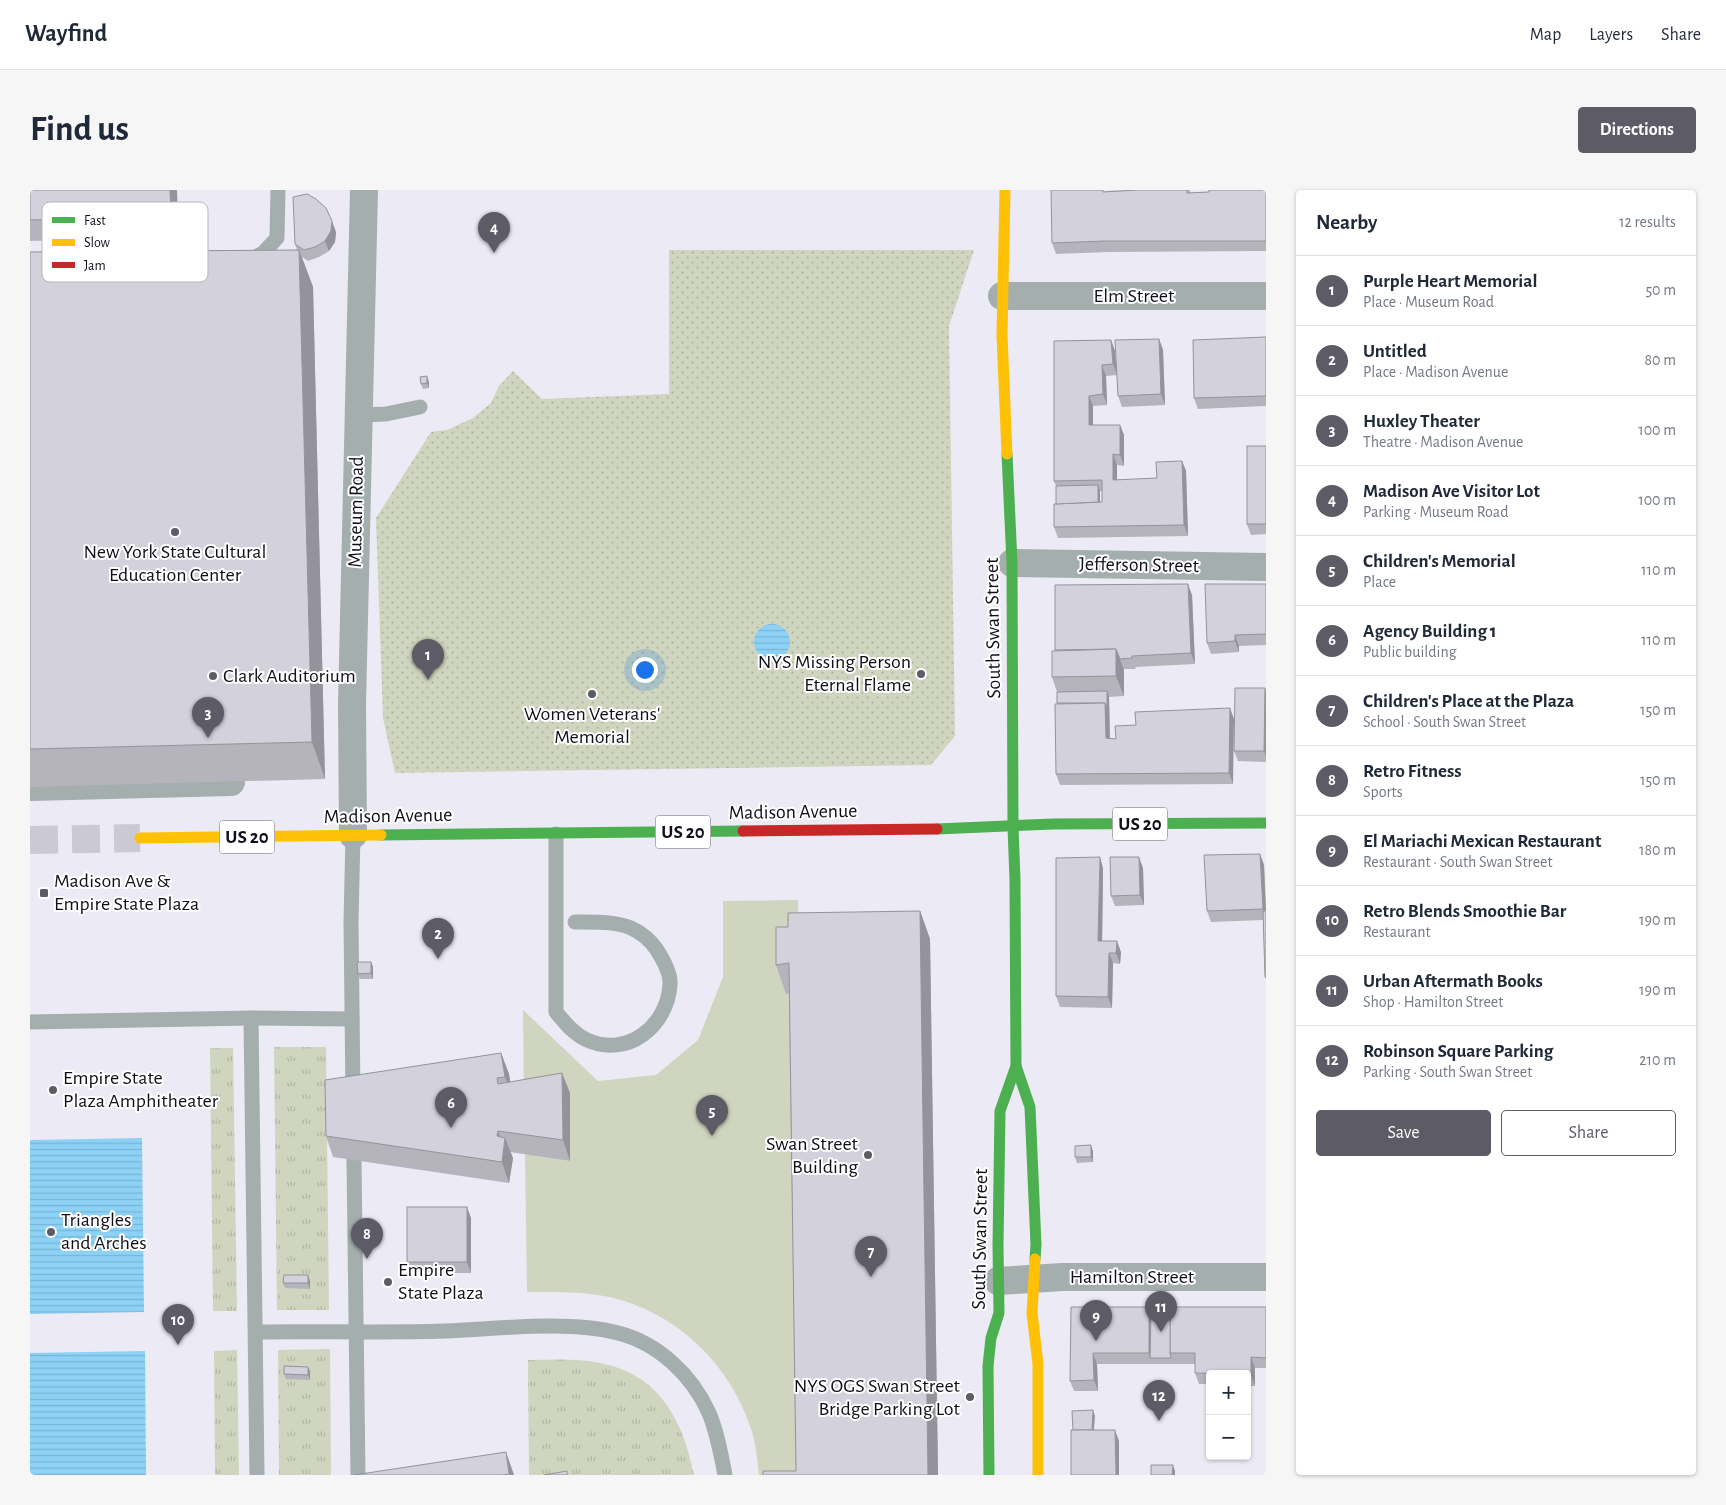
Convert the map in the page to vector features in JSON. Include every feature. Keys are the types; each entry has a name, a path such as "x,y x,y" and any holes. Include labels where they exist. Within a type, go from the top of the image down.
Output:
{"main road":[{"name":"South Swan Street","path":"1004,190 1002,336 1012,563 1016,1066 1030,1107 1036,1245 1032,1313 1038,1364 1038,1475"},
{"name":"Madison Avenue","path":"140,838 1013,827 1053,824 1266,824"},
{"name":"South Swan Street","path":"989,1475 988,1366 991,1338 999,1314 1000,1111 1016,1066"}],"street":[{"name":"Museum Road","path":"353,835 352,704 364,190"},
{"name":"Elm Street","path":"1002,296 1266,296"},
{"name":"Jefferson Street","path":"1012,563 1266,567"},
{"path":"30,787 232,782"},
{"name":"Hamilton Street","path":"998,1281 1062,1277 1266,1277"}],"lane":[{"path":"232,264 241,264 263,253 277,238 278,190"},
{"path":"358,415 386,414 420,407"},
{"path":"556,834 556,1012 570,1029 587,1040 609,1045 632,1041 652,1028 666,1008 670,983 664,961 650,941 631,928 604,922 575,922"},
{"path":"353,835 350,922 353,1097"},
{"path":"30,1022 251,1018 352,1019"},
{"path":"251,1018 257,1475"},
{"path":"354,1160 358,1475"},
{"path":"256,1332 578,1328 619,1333 657,1350 674,1364 699,1394 716,1433 725,1475"}],"green space":[{"path":"669,250 974,250 949,326 955,736 931,765 395,773 383,718 376,518 431,432 447,430 473,418 491,403 499,386 513,371 542,399 669,394"},
{"path":"798,900 806,1475 759,1475 754,1438 741,1404 730,1384 716,1365 683,1332 643,1308 610,1297 574,1293 527,1292 525,1154 570,1161 570,1094 524,1101 523,1010 598,1081 656,1075 698,1040 723,977 723,901"},
{"path":"274,1047 326,1047 329,1310 277,1310"},
{"path":"210,1048 233,1048 237,1311 213,1311"},
{"path":"330,1349 331,1475 279,1475 278,1350"},
{"path":"237,1350 239,1475 215,1475 214,1351"},
{"path":"528,1360 591,1361 621,1369 638,1377 665,1402 675,1418 683,1436 694,1475 529,1475"}],"water":[{"path":"772,624 779,625 785,629 789,635 789,649 785,655 779,659 772,660 765,659 759,655 755,649 754,642 755,635 759,629 765,625"},
{"path":"142,1138 144,1312 30,1314 30,1140"},
{"path":"145,1351 146,1475 30,1475 30,1353"}],"building":[{"path":"30,190 170,190 170,202 42,202 42,220 30,220"},
{"path":"1051,190 1103,190 1103,192 1187,190 1187,193 1209,192 1209,190 1266,190 1266,241 1105,241 1052,243"},
{"path":"307,194 326,208 332,221 331,231 325,241 315,247 304,250 295,244 293,197"},
{"name":"New York State Cultural Education Center","path":"299,250 312,742 30,749 30,252 42,252 42,282 208,282 208,251"},
{"path":"1266,337 1266,396 1194,398 1193,340"},
{"path":"1159,339 1161,394 1118,396 1115,340"},
{"path":"1111,340 1113,364 1102,365 1103,394 1089,396 1089,425 1120,425 1120,455 1113,454 1113,480 1157,478 1156,462 1182,461 1184,525 1054,527 1054,504 1102,502 1102,480 1054,481 1054,341"},
{"path":"427,376 427,383 421,384 420,377"},
{"path":"1247,446 1266,446 1266,524 1247,524"},
{"path":"1098,485 1098,502 1056,504 1056,486"},
{"path":"1188,584 1191,653 1132,656 1132,658 1120,659 1116,649 1055,650 1055,585"},
{"path":"1205,584 1266,584 1266,634 1235,635 1235,641 1207,643"},
{"path":"1116,649 1116,676 1052,677 1052,651"},
{"path":"1235,688 1265,688 1264,751 1234,751"},
{"path":"1107,691 1107,708 1105,703 1057,703 1057,692"},
{"path":"1105,703 1106,738 1116,739 1115,726 1136,725 1135,712 1230,708 1229,773 1056,774 1055,704"},
{"path":"1260,854 1263,909 1207,911 1204,855"},
{"path":"1100,857 1098,941 1117,941 1116,953 1109,953 1108,997 1056,996 1056,858"},
{"path":"1110,857 1139,857 1140,895 1111,896"},
{"name":"Swan Street Building","path":"920,911 928,1475 763,1475 763,1471 796,1471 789,963 776,965 776,927 788,927 788,913"},
{"path":"1263,911 1266,911 1266,977 1265,977"},
{"path":"357,962 371,962 371,973 358,974"},
{"path":"501,1053 505,1077 497,1078 498,1084 562,1073 563,1140 498,1131 497,1136 505,1138 502,1162 326,1136 325,1080"},
{"path":"1091,1145 1091,1157 1075,1157 1075,1146"},
{"path":"407,1207 467,1207 467,1262 407,1262"},
{"path":"284,1275 308,1275 308,1283 283,1283"},
{"path":"1071,1307 1149,1307 1149,1353 1093,1353 1094,1380 1070,1381"},
{"path":"1170,1307 1266,1307 1266,1358 1251,1357 1251,1370 1206,1370 1206,1373 1195,1373 1195,1353 1170,1353"},
{"path":"1151,1312 1170,1312 1171,1358 1150,1358"},
{"path":"284,1366 308,1367 308,1375 284,1374"},
{"path":"1093,1410 1092,1430 1073,1430 1072,1411"},
{"path":"1071,1430 1115,1430 1116,1475 1071,1475"},
{"path":"506,1452 509,1474 503,1475 354,1475"},
{"path":"1151,1465 1173,1465 1172,1475 1151,1475"},
{"path":"567,1471 567,1475 544,1475"}],"tunnel":[{"path":"30,840 140,838"}],"traffic: fast":[{"path":"1007,454 1012,563 1013,827"},
{"path":"937,829 1053,824 1266,823"},
{"path":"1013,827 1016,1066 1030,1107 1035,1259"},
{"path":"381,835 743,831"},
{"path":"989,1475 988,1366 991,1338 999,1313 1000,1111 1016,1066"}],"traffic: slow":[{"path":"1005,190 1002,335 1007,454"},
{"path":"140,838 381,835"},
{"path":"1035,1259 1032,1313 1038,1364 1038,1475"}],"traffic: jam":[{"path":"743,831 937,829"}],"place":[{"name":"Madison Ave Visitor Lot","path":"494,253"},
{"name":"New York State Cultural Education Center","path":"175,532"},
{"name":"NYS Missing Person Eternal Flame","path":"921,674"},
{"name":"Clark Auditorium","path":"213,676"},
{"name":"Purple Heart Memorial","path":"428,680"},
{"name":"Women Veterans' Memorial","path":"592,694"},
{"name":"Huxley Theater","path":"208,738"},
{"name":"Madison Ave & Empire State Plaza","path":"44,893"},
{"name":"Untitled","path":"438,959"},
{"name":"Empire State Plaza Amphitheater","path":"53,1090"},
{"name":"Agency Building 1","path":"451,1128"},
{"name":"Children's Memorial","path":"712,1136"},
{"name":"Swan Street Building","path":"868,1155"},
{"name":"Triangles and Arches","path":"51,1232"},
{"name":"Retro Fitness","path":"367,1259"},
{"name":"Children's Place at the Plaza","path":"871,1277"},
{"name":"Empire State Plaza","path":"388,1282"},
{"name":"Urban Aftermath Books","path":"1161,1332"},
{"name":"El Mariachi Mexican Restaurant","path":"1096,1341"},
{"name":"Retro Blends Smoothie Bar","path":"178,1345"},
{"name":"NYS OGS Swan Street Bridge Parking Lot","path":"970,1397"},
{"name":"Robinson Square Parking","path":"1159,1421"}]}
